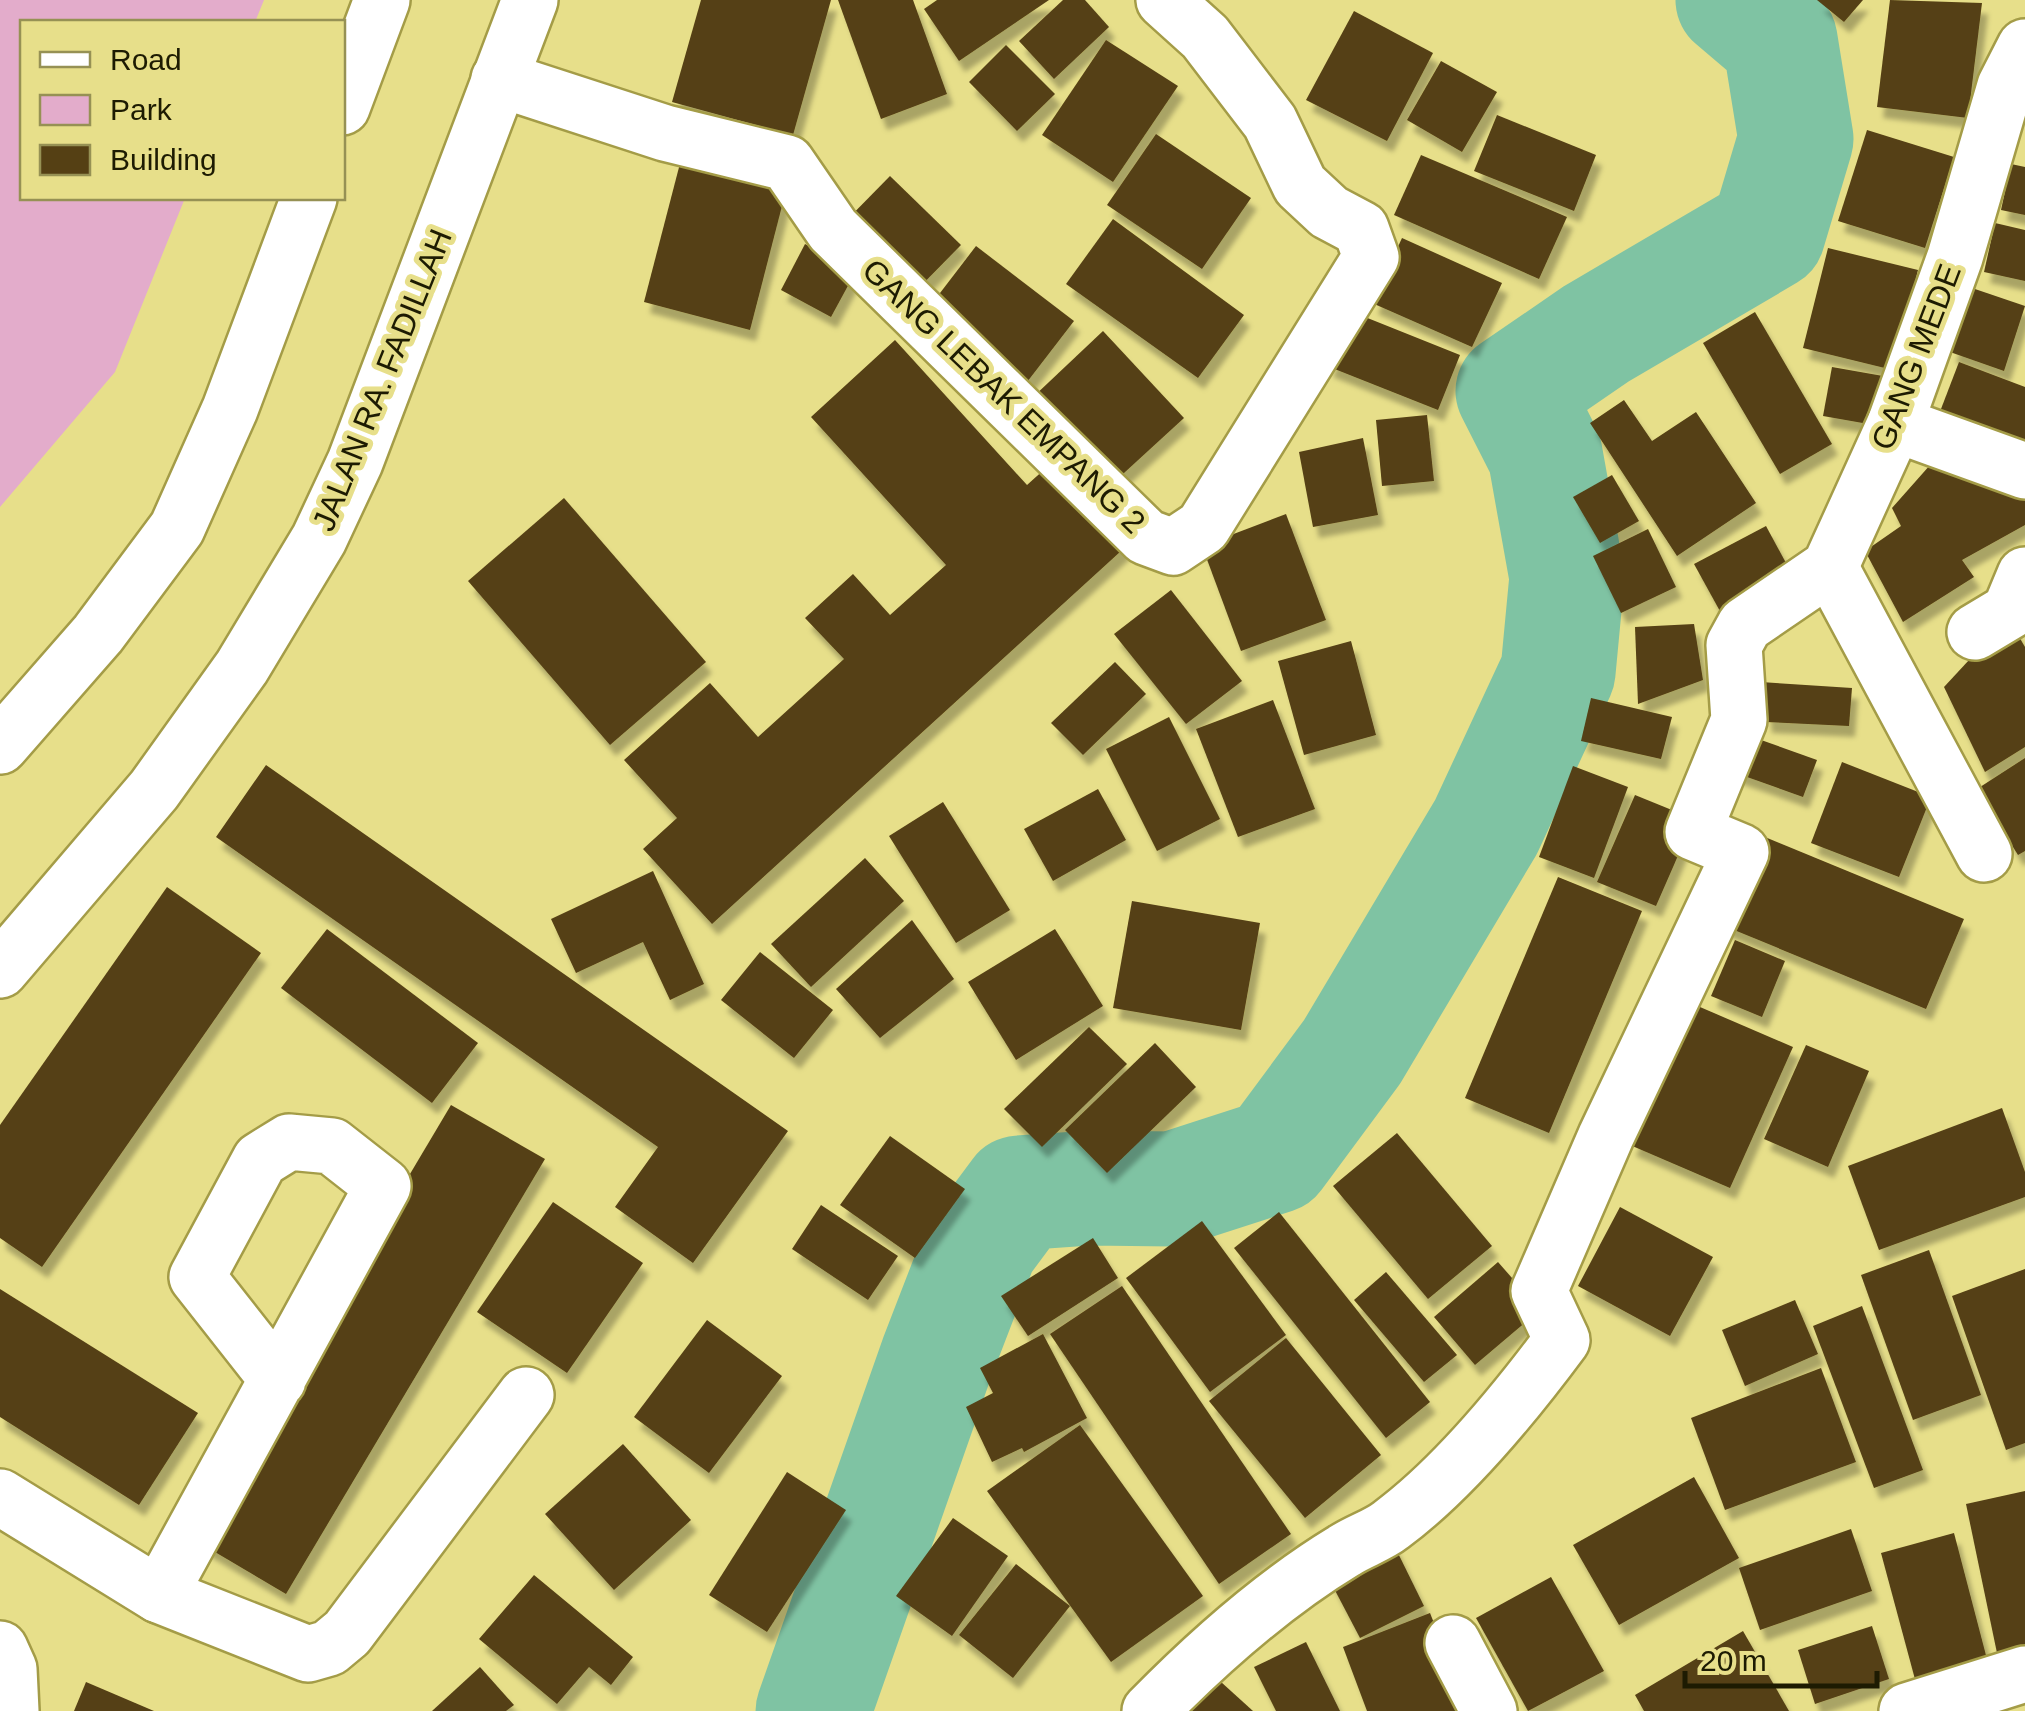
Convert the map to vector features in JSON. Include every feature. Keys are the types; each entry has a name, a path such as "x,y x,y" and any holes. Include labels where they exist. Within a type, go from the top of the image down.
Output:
{"street":[{"path":"345,99 382,0"},
{"name":"JALAN RA. FADILLAH","path":"0,970 154,790 204,724 289,593 355,462 530,0"},
{"name":"GANG LEBAK EMPANG 2","path":"499,79 665,133 788,163 833,230 1146,537 1172,548 1202,527 1371,257 1362,229 1328,212 1300,185 1270,122 1205,37 1164,0"},
{"name":"GANG MEDE","path":"1830,567 1895,424 1955,257 2005,86 2025,47"},
{"path":"0,746 98,634 177,528 230,409 307,200"},
{"path":"1895,424 2025,471"},
{"path":"1150,1711 1188,1672 1270,1604 1344,1550 1388,1528 1419,1502 1519,1397 1562,1340 1539,1291 1606,1136 1740,852 1693,832 1738,720 1734,644 1744,625 1830,567 1984,854"},
{"path":"1975,632 2010,611 2025,574"},
{"path":"159,1594 278,1380"},
{"path":"0,1497 159,1594 308,1654 329,1648 347,1634 526,1395"},
{"path":"1453,1643 1489,1711"},
{"path":"0,1649 9,1669 11,1711"},
{"path":"1907,1711 2025,1674"}],"green space":[{"path":"0,0 264,0 256,20 20,20 20,200 184,200 115,372 0,507"}],"building":[{"path":"701,0 831,0 793,135 672,102"},
{"path":"838,0 913,0 947,94 881,119"},
{"path":"937,0 1049,0 959,61 924,9"},
{"path":"1063,0 1085,0 1109,27 1054,79 1019,41"},
{"path":"1817,0 1863,0 1844,22"},
{"path":"1890,0 1982,3 1968,118 1877,107"},
{"path":"1354,11 1433,53 1387,141 1306,100"},
{"path":"1106,40 1178,86 1113,182 1042,135"},
{"path":"1006,45 1055,94 1017,131 969,82"},
{"path":"1441,61 1497,92 1462,152 1407,120"},
{"path":"1497,115 1596,155 1574,211 1474,171"},
{"path":"1867,130 1954,157 1925,248 1838,221"},
{"path":"1156,134 1251,198 1202,269 1107,205"},
{"path":"684,148 790,175 750,330 644,302"},
{"path":"1421,155 1567,217 1539,279 1394,215"},
{"path":"2011,164 2025,167 2025,215 2001,210"},
{"path":"890,176 961,245 908,299 837,230"},
{"path":"1113,219 1244,315 1198,378 1066,284"},
{"path":"1995,223 2025,230 2025,281 1984,272"},
{"path":"1402,238 1502,283 1472,347 1372,303"},
{"path":"805,244 856,271 831,317 781,290"},
{"path":"976,246 1074,321 1024,386 927,310"},
{"path":"1828,248 1918,270 1893,370 1803,348"},
{"path":"1972,288 2025,306 2004,371 1950,352"},
{"path":"1350,311 1460,355 1438,410 1327,366"},
{"path":"1755,312 1832,444 1780,474 1703,343"},
{"path":"1103,331 1184,418 1112,484 1031,399"},
{"path":"895,340 1027,485 1057,458 1132,541 712,924 643,849 677,818 624,760 710,683 758,737 844,659 805,618 853,574 890,615 946,565 811,417"},
{"path":"1959,362 2025,387 2025,457 1936,422"},
{"path":"1832,367 1883,376 1874,425 1823,416"},
{"path":"1624,400 1652,441 1696,412 1756,503 1677,556 1590,423"},
{"path":"1427,415 1434,481 1382,486 1376,420"},
{"path":"1363,438 1378,515 1313,527 1299,452"},
{"path":"1946,447 2025,479 2025,525 1962,560 1974,577 1903,622 1865,551 1901,526 1892,508"},
{"path":"1612,475 1639,521 1600,543 1573,497"},
{"path":"564,498 706,662 610,745 468,581"},
{"path":"1286,514 1326,620 1241,651 1202,546"},
{"path":"1766,526 1792,574 1721,613 1694,564"},
{"path":"1648,529 1676,587 1621,613 1593,556"},
{"path":"1171,590 1242,681 1186,724 1114,634"},
{"path":"2008,618 2025,647 2025,747 1985,772 1944,687"},
{"path":"1694,624 1703,680 1638,704 1635,627"},
{"path":"1351,641 1376,735 1304,755 1278,661"},
{"path":"1115,662 1146,694 1083,755 1051,723"},
{"path":"1761,682 1852,688 1849,726 1766,722"},
{"path":"1591,698 1672,717 1661,759 1581,741"},
{"path":"1273,700 1315,809 1238,837 1196,729"},
{"path":"1169,717 1220,819 1157,851 1106,749"},
{"path":"1747,735 1817,760 1803,797 1733,772"},
{"path":"2025,758 2025,851 2018,855 1977,789"},
{"path":"1842,762 1931,797 1899,877 1811,843"},
{"path":"266,765 788,1131 693,1263 615,1207 658,1147 216,837"},
{"path":"1573,766 1628,787 1594,878 1539,857"},
{"path":"1098,789 1126,840 1053,881 1024,829"},
{"path":"1635,795 1694,819 1656,906 1597,882"},
{"path":"943,802 1010,910 956,943 889,836"},
{"path":"1760,835 1964,919 1926,1009 1722,925"},
{"path":"865,858 904,901 811,987 771,944"},
{"path":"653,871 704,984 670,1000 643,942 576,973 551,919"},
{"path":"1558,877 1642,911 1549,1133 1465,1098"},
{"path":"167,887 261,953 42,1267 0,1238 0,1125"},
{"path":"1132,901 1260,923 1241,1030 1113,1008"},
{"path":"912,920 954,979 880,1038 836,989"},
{"path":"327,929 478,1043 432,1103 281,988"},
{"path":"1055,929 1103,1006 1016,1060 968,982"},
{"path":"1735,940 1785,961 1762,1017 1711,996"},
{"path":"760,952 833,1010 794,1058 721,1000"},
{"path":"1693,1004 1793,1047 1730,1188 1630,1145"},
{"path":"1089,1027 1127,1064 1042,1147 1004,1109"},
{"path":"1155,1043 1196,1087 1107,1173 1065,1130"},
{"path":"1806,1045 1869,1071 1828,1167 1764,1139"},
{"path":"451,1105 545,1159 286,1594 193,1539"},
{"path":"2002,1108 2025,1172 2025,1197 1879,1250 1848,1166"},
{"path":"1397,1133 1492,1246 1428,1299 1333,1186"},
{"path":"890,1136 965,1189 915,1258 840,1205"},
{"path":"553,1202 643,1263 567,1373 477,1312"},
{"path":"821,1205 898,1256 868,1300 792,1249"},
{"path":"1620,1207 1713,1257 1670,1336 1578,1286"},
{"path":"1279,1212 1430,1402 1386,1438 1234,1248"},
{"path":"1202,1221 1286,1335 1210,1392 1126,1278"},
{"path":"1093,1238 1118,1278 1028,1336 1001,1296"},
{"path":"1929,1250 1981,1395 1913,1420 1861,1275"},
{"path":"1498,1262 1540,1310 1475,1365 1434,1317"},
{"path":"2025,1269 2025,1443 2006,1450 1952,1296"},
{"path":"1386,1272 1457,1355 1424,1382 1354,1300"},
{"path":"1122,1286 1291,1534 1219,1584 1050,1334"},
{"path":"0,1289 198,1413 139,1505 0,1417"},
{"path":"1795,1300 1818,1354 1745,1386 1722,1330"},
{"path":"1862,1306 1923,1470 1874,1488 1813,1326"},
{"path":"707,1320 782,1376 709,1473 634,1417"},
{"path":"1043,1334 1087,1418 1024,1452 1022,1448 992,1462 966,1407 993,1393 980,1368"},
{"path":"1286,1338 1381,1455 1305,1518 1209,1401"},
{"path":"1821,1368 1856,1462 1725,1510 1691,1418"},
{"path":"1080,1425 1203,1596 1111,1662 987,1491"},
{"path":"623,1444 691,1520 614,1590 545,1514"},
{"path":"787,1472 846,1510 767,1632 709,1595"},
{"path":"1694,1477 1739,1558 1619,1625 1573,1545"},
{"path":"2025,1491 2025,1647 1997,1653 1966,1504"},
{"path":"953,1518 1008,1556 952,1636 896,1596"},
{"path":"1851,1529 1872,1591 1760,1630 1739,1568"},
{"path":"1954,1533 1988,1663 1916,1683 1881,1553"},
{"path":"1393,1543 1424,1606 1360,1638 1328,1577"},
{"path":"1016,1564 1070,1606 1013,1678 959,1635"},
{"path":"534,1575 633,1657 611,1685 589,1667 557,1704 479,1639"},
{"path":"1551,1577 1604,1671 1528,1711 1476,1618"},
{"path":"1430,1613 1469,1711 1367,1711 1343,1647"},
{"path":"1872,1626 1889,1679 1815,1704 1798,1650"},
{"path":"1743,1631 1789,1711 1644,1711 1635,1695"},
{"path":"1306,1642 1340,1711 1276,1711 1254,1667"},
{"path":"480,1667 514,1705 506,1711 432,1711"},
{"path":"1210,1672 1253,1711 1175,1711"},
{"path":"86,1682 154,1711 74,1711"}],"waterway":[{"path":"813,1711 981,1244 1019,1193 1090,1188 1173,1189 1275,1156 1352,1052 1486,827 1558,672 1567,577 1545,454 1513,391 1596,334 1768,233 1796,139 1780,40 1733,0"}]}
